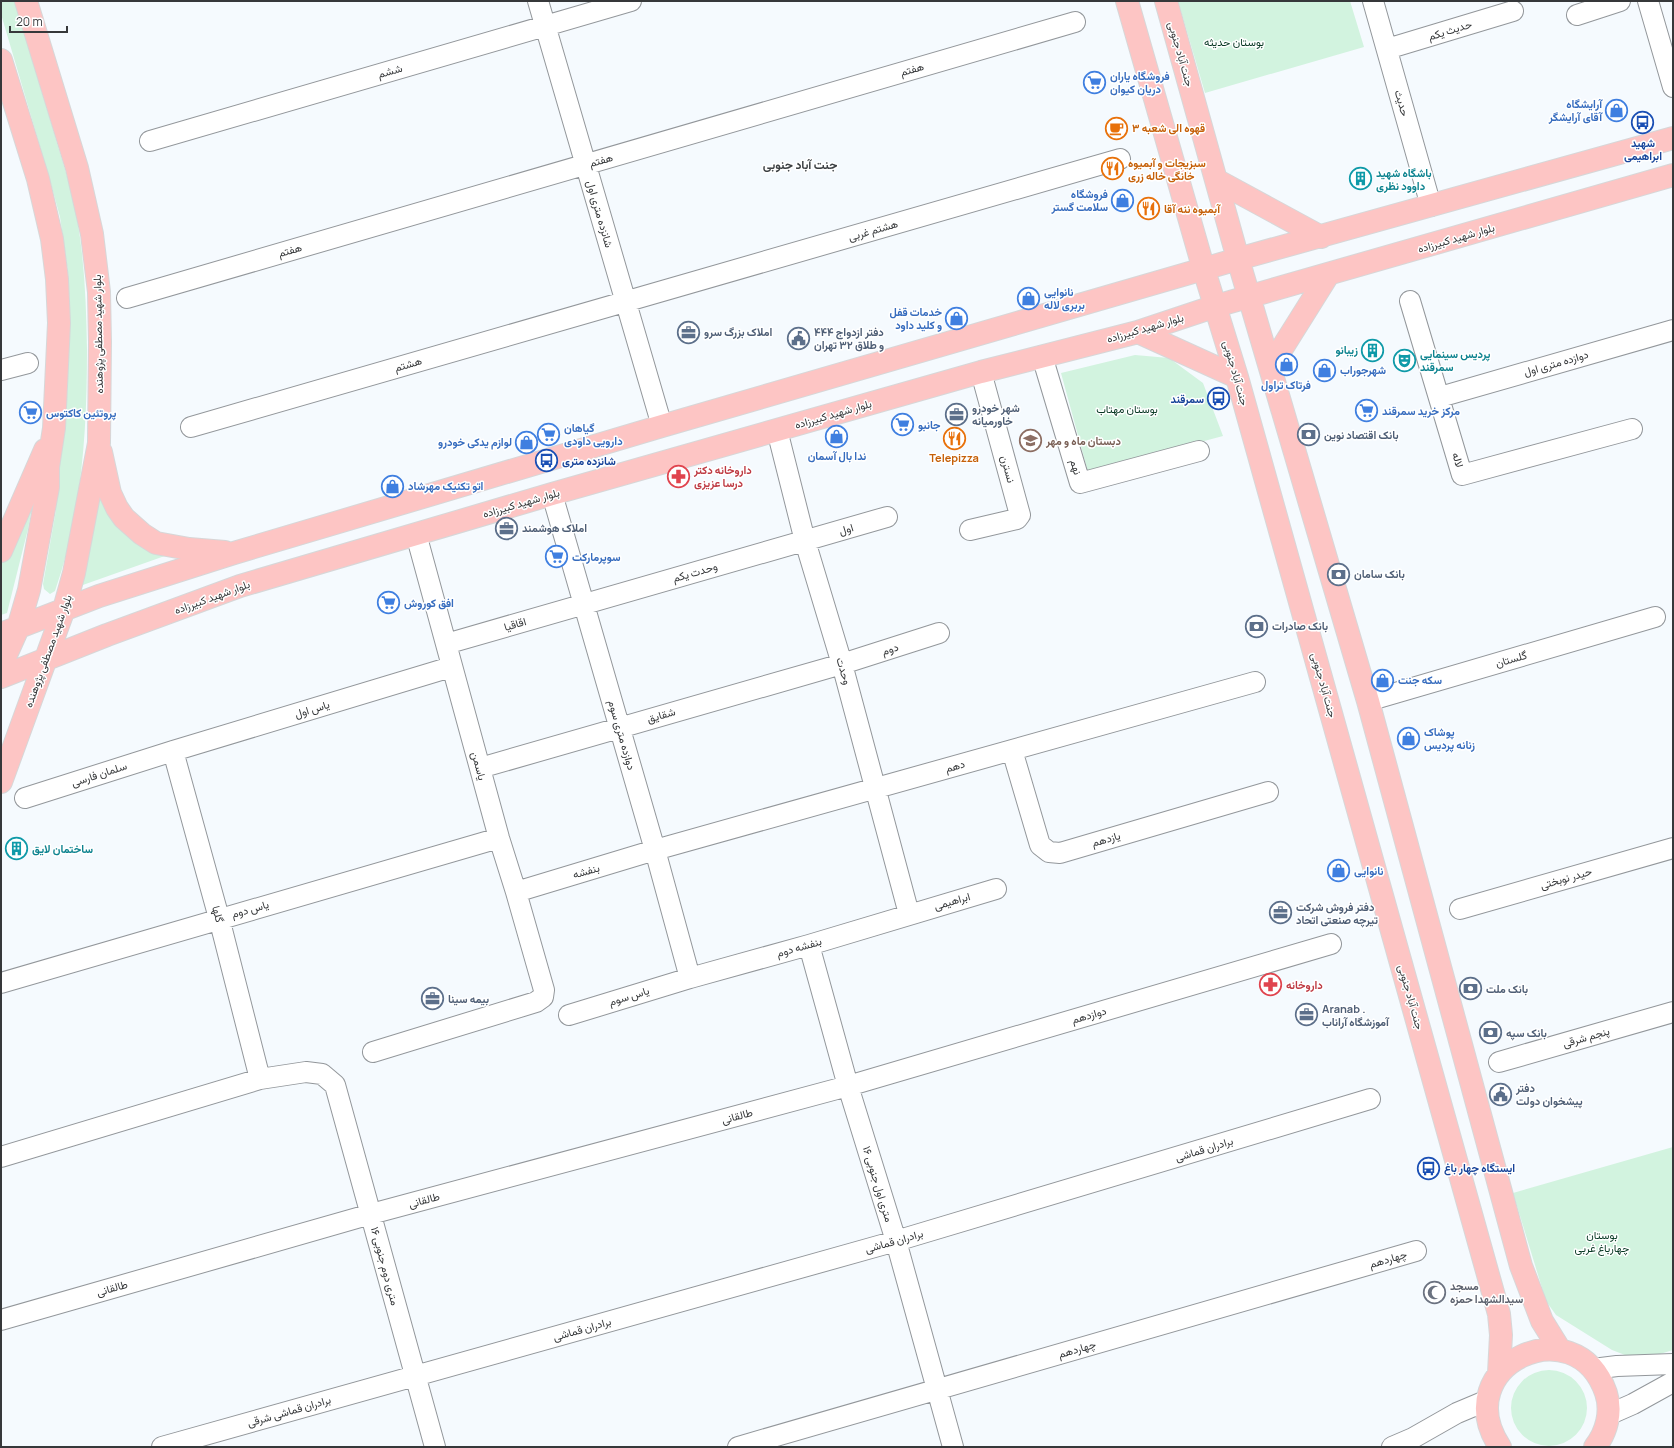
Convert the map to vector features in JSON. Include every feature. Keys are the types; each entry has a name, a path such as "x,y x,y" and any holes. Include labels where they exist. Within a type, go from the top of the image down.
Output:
{"main road":[{"name":"بلوار شهید مصطفی پژوهنده","path":"1,782 64,609 74,573 99,443 99,299 92,234 77,168 26,1"},
{"name":"جنت آباد جنوبی","path":"1127,1 1204,270 1237,377 1499,1314 1501,1335 1499,1373"},
{"name":"جنت آباد جنوبی","path":"1166,1 1238,259 1271,366 1368,701 1521,1266 1542,1321 1560,1350"},
{"path":"1,60 38,179 52,239 57,279 59,324 54,428 48,467 48,487 29,590 9,631 1,666"},
{"path":"9,631 64,609 234,553 662,426 1238,259 1673,138"},
{"name":"بلوار شهید کبیرزاده","path":"1,677 107,635 240,586 552,494 981,372 1138,332 1216,306 1673,175"},
{"path":"1216,180 1321,237"},
{"path":"1271,366 1328,275"},
{"path":"1138,332 1237,377"},
{"path":"1,551 54,428"},
{"path":"99,443 110,493 114,503 124,518 142,534 156,543 189,549 234,553"},
{"path":"1500,1447 1492,1435 1488,1418 1488,1400 1492,1386 1499,1373 1511,1361 1526,1353 1543,1349 1560,1350 1578,1357 1593,1369 1602,1382 1608,1398 1608,1415 1605,1429 1595,1447"}],"street":[{"name":"شانزده متری اول","path":"538,1 662,426"},
{"name":"ششم","path":"150,141 631,1"},
{"name":"حدیث","path":"1373,1 1431,206"},
{"path":"1577,15 1620,1"},
{"path":"1648,1 1673,87"},
{"name":"حدیث یکم","path":"1387,49 1513,11"},
{"name":"هفتم","path":"127,298 1075,22"},
{"name":"هشتم غربی","path":"626,302 1120,159"},
{"name":"لاله","path":"1410,301 1440,397 1462,475 1632,429"},
{"name":"هشتم","path":"191,427 626,302"},
{"name":"دوازده متری اول","path":"1440,397 1673,330"},
{"name":"نهم","path":"1042,356 1080,483 1199,451"},
{"path":"1,370 28,363"},
{"name":"نسترن","path":"970,530 1017,519 1020,515 981,372"},
{"name":"وحدت","path":"776,430 805,541 842,664 909,914"},
{"name":"دوازده متری سوم","path":"552,494 656,850 690,978"},
{"name":"اول","path":"805,541 887,516"},
{"name":"یاسمن","path":"373,1052 536,1002 543,997 544,990 451,667 416,534"},
{"name":"وحدت یکم","path":"584,604 805,541"},
{"name":"اقاقیا","path":"446,644 584,604"},
{"name":"گلستان","path":"1368,701 1655,617"},
{"name":"دوم","path":"842,664 938,633"},
{"name":"شقایق","path":"480,768 842,664"},
{"name":"یاس اول","path":"174,751 451,667"},
{"name":"دهم","path":"656,850 1255,682"},
{"name":"یازدهم","path":"1012,750 1040,845 1049,852 1060,853 1268,792"},
{"name":"سلمان فارسی","path":"25,798 174,751"},
{"name":"گلها","path":"174,751 260,1079"},
{"name":"یاس دوم","path":"1,982 499,838"},
{"name":"حیدر نوبختی","path":"1460,908 1673,848"},
{"name":"بنفشه","path":"516,892 656,850"},
{"name":"ابراهیمی","path":"909,914 996,889"},
{"name":"بنفشه دوم","path":"690,978 809,945 909,914"},
{"name":"دوازدهم","path":"848,1086 1331,944"},
{"name":"۱۶ متری اول جنوبی","path":"809,945 848,1086 896,1241 953,1447"},
{"name":"یاس سوم","path":"569,1015 690,978"},
{"name":"پنجم شرقی","path":"1498,1062 1673,1012"},
{"name":"۱۶ متری دوم جنوبی","path":"260,1079 306,1072 322,1074 335,1085 435,1447"},
{"path":"1,1157 260,1079"},
{"name":"طالقانی","path":"1,1320 371,1214 848,1086"},
{"name":"برادران قماشی","path":"415,1376 896,1241 1370,1099"},
{"name":"چهاردهم","path":"738,1447 1416,1251"},
{"path":"1593,1369 1624,1365 1673,1364"},
{"name":"برادران قماشی شرقی","path":"162,1447 415,1376"},
{"path":"1608,1415 1633,1404 1673,1382"},
{"path":"1392,1447 1413,1438 1457,1413 1488,1400"}],"green space":[{"path":"1,1 15,1 66,172 75,207 85,288 87,380 81,472 77,502 64,562 55,591 50,594 44,589 43,584 56,510 48,467 66,423 70,314 68,272 60,217 1,14"},
{"name":"بوستان حدیثه","path":"1178,1 1350,1 1364,47 1205,93"},
{"name":"بوستان مهتاب","path":"1135,355 1169,358 1203,383 1223,436 1088,472 1061,373"},
{"path":"39,471 28,529 7,613 1,615 1,565"},
{"path":"98,494 105,494 176,552 80,586"},
{"name":"بوستان چهارباغ غربی","path":"1673,1147 1673,1350 1650,1357 1625,1355 1612,1350 1556,1315 1546,1301 1513,1193"},
{"path":"1542,1370 1556,1370 1570,1376 1581,1387 1587,1401 1587,1415 1584,1423 1576,1435 1570,1440 1556,1446 1542,1446 1528,1440 1517,1429 1511,1415 1511,1401 1517,1387 1528,1376"}],"place":[{"name":"فروشگاه یاران دریان کیوان","path":"1094,82"},
{"name":"آرایشگاه آقای آرایشگر","path":"1617,110"},
{"name":"شهید ابراهیمی","path":"1643,123"},
{"name":"قهوه الی شعبه ۳","path":"1117,128"},
{"name":"سبزیجات و آبمیوه خانگی خاله زری","path":"1112,169"},
{"name":"باشگاه شهید داوود نظری","path":"1360,179"},
{"name":"فروشگاه سلامت گستر","path":"1123,200"},
{"name":"آبمیوه ننه آقا","path":"1149,209"},
{"name":"نانوایی بربری لاله","path":"1029,298"},
{"name":"خدمات قفل و کلید داود","path":"957,318"},
{"name":"املاک بزرگ سرو","path":"688,332"},
{"name":"دفتر ازدواج ۴۴۴ و طلاق ۳۲ تهران","path":"798,338"},
{"name":"زیبانو","path":"1373,350"},
{"name":"پردیس سینمایی سمرقند","path":"1405,360"},
{"name":"فرتاک تراول","path":"1286,365"},
{"name":"شهرجوراب","path":"1324,370"},
{"name":"سمرقند","path":"1219,399"},
{"name":"مرکز خرید سمرقند","path":"1366,411"},
{"name":"پروتئین کاکتوس","path":"30,413"},
{"name":"شهر خودرو خاورمیانه","path":"957,414"},
{"name":"جانبو","path":"902,425"},
{"name":"گیاهان دارویی داودی","path":"549,434"},
{"name":"بانک اقتصاد نوین","path":"1309,435"},
{"name":"ندا بال آسمان","path":"837,436"},
{"name":"Telepizza","path":"954,438"},
{"name":"دبستان ماه و مهر","path":"1030,441"},
{"name":"لوازم یدکی خودرو","path":"527,442"},
{"name":"شانزده متری","path":"547,461"},
{"name":"داروخانه دکتر درسا عزیزی","path":"678,476"},
{"name":"اتو تکنیک مهرشاد","path":"392,486"},
{"name":"املاک هوشمند","path":"506,528"},
{"name":"سوپرمارکت","path":"556,557"},
{"name":"بانک سامان","path":"1338,574"},
{"name":"افق کوروش","path":"389,603"},
{"name":"بانک صادرات","path":"1257,626"},
{"name":"سکه جنت","path":"1383,680"},
{"name":"پوشاک زنانه پردیس","path":"1408,738"},
{"name":"ساختمان لایق","path":"17,849"},
{"name":"نانوایی","path":"1339,871"},
{"name":"دفتر فروش شرکت تیرچه صنعتی اتحاد","path":"1281,913"},
{"name":"داروخانه","path":"1270,985"},
{"name":"بانک ملت","path":"1470,989"},
{"name":"بیمه سینا","path":"432,999"},
{"name":"Aranab . آموزشگاه آراناب","path":"1306,1015"},
{"name":"بانک سپه","path":"1490,1033"},
{"name":"دفتر پیشخوان دولت","path":"1501,1094"},
{"name":"ایستگاه چهار باغ","path":"1429,1168"},
{"name":"مسجد سیدالشهدا حمزه","path":"1435,1292"}],"district":[{"name":"جنت‌ آباد جنوبی","path":"800,165"}]}
